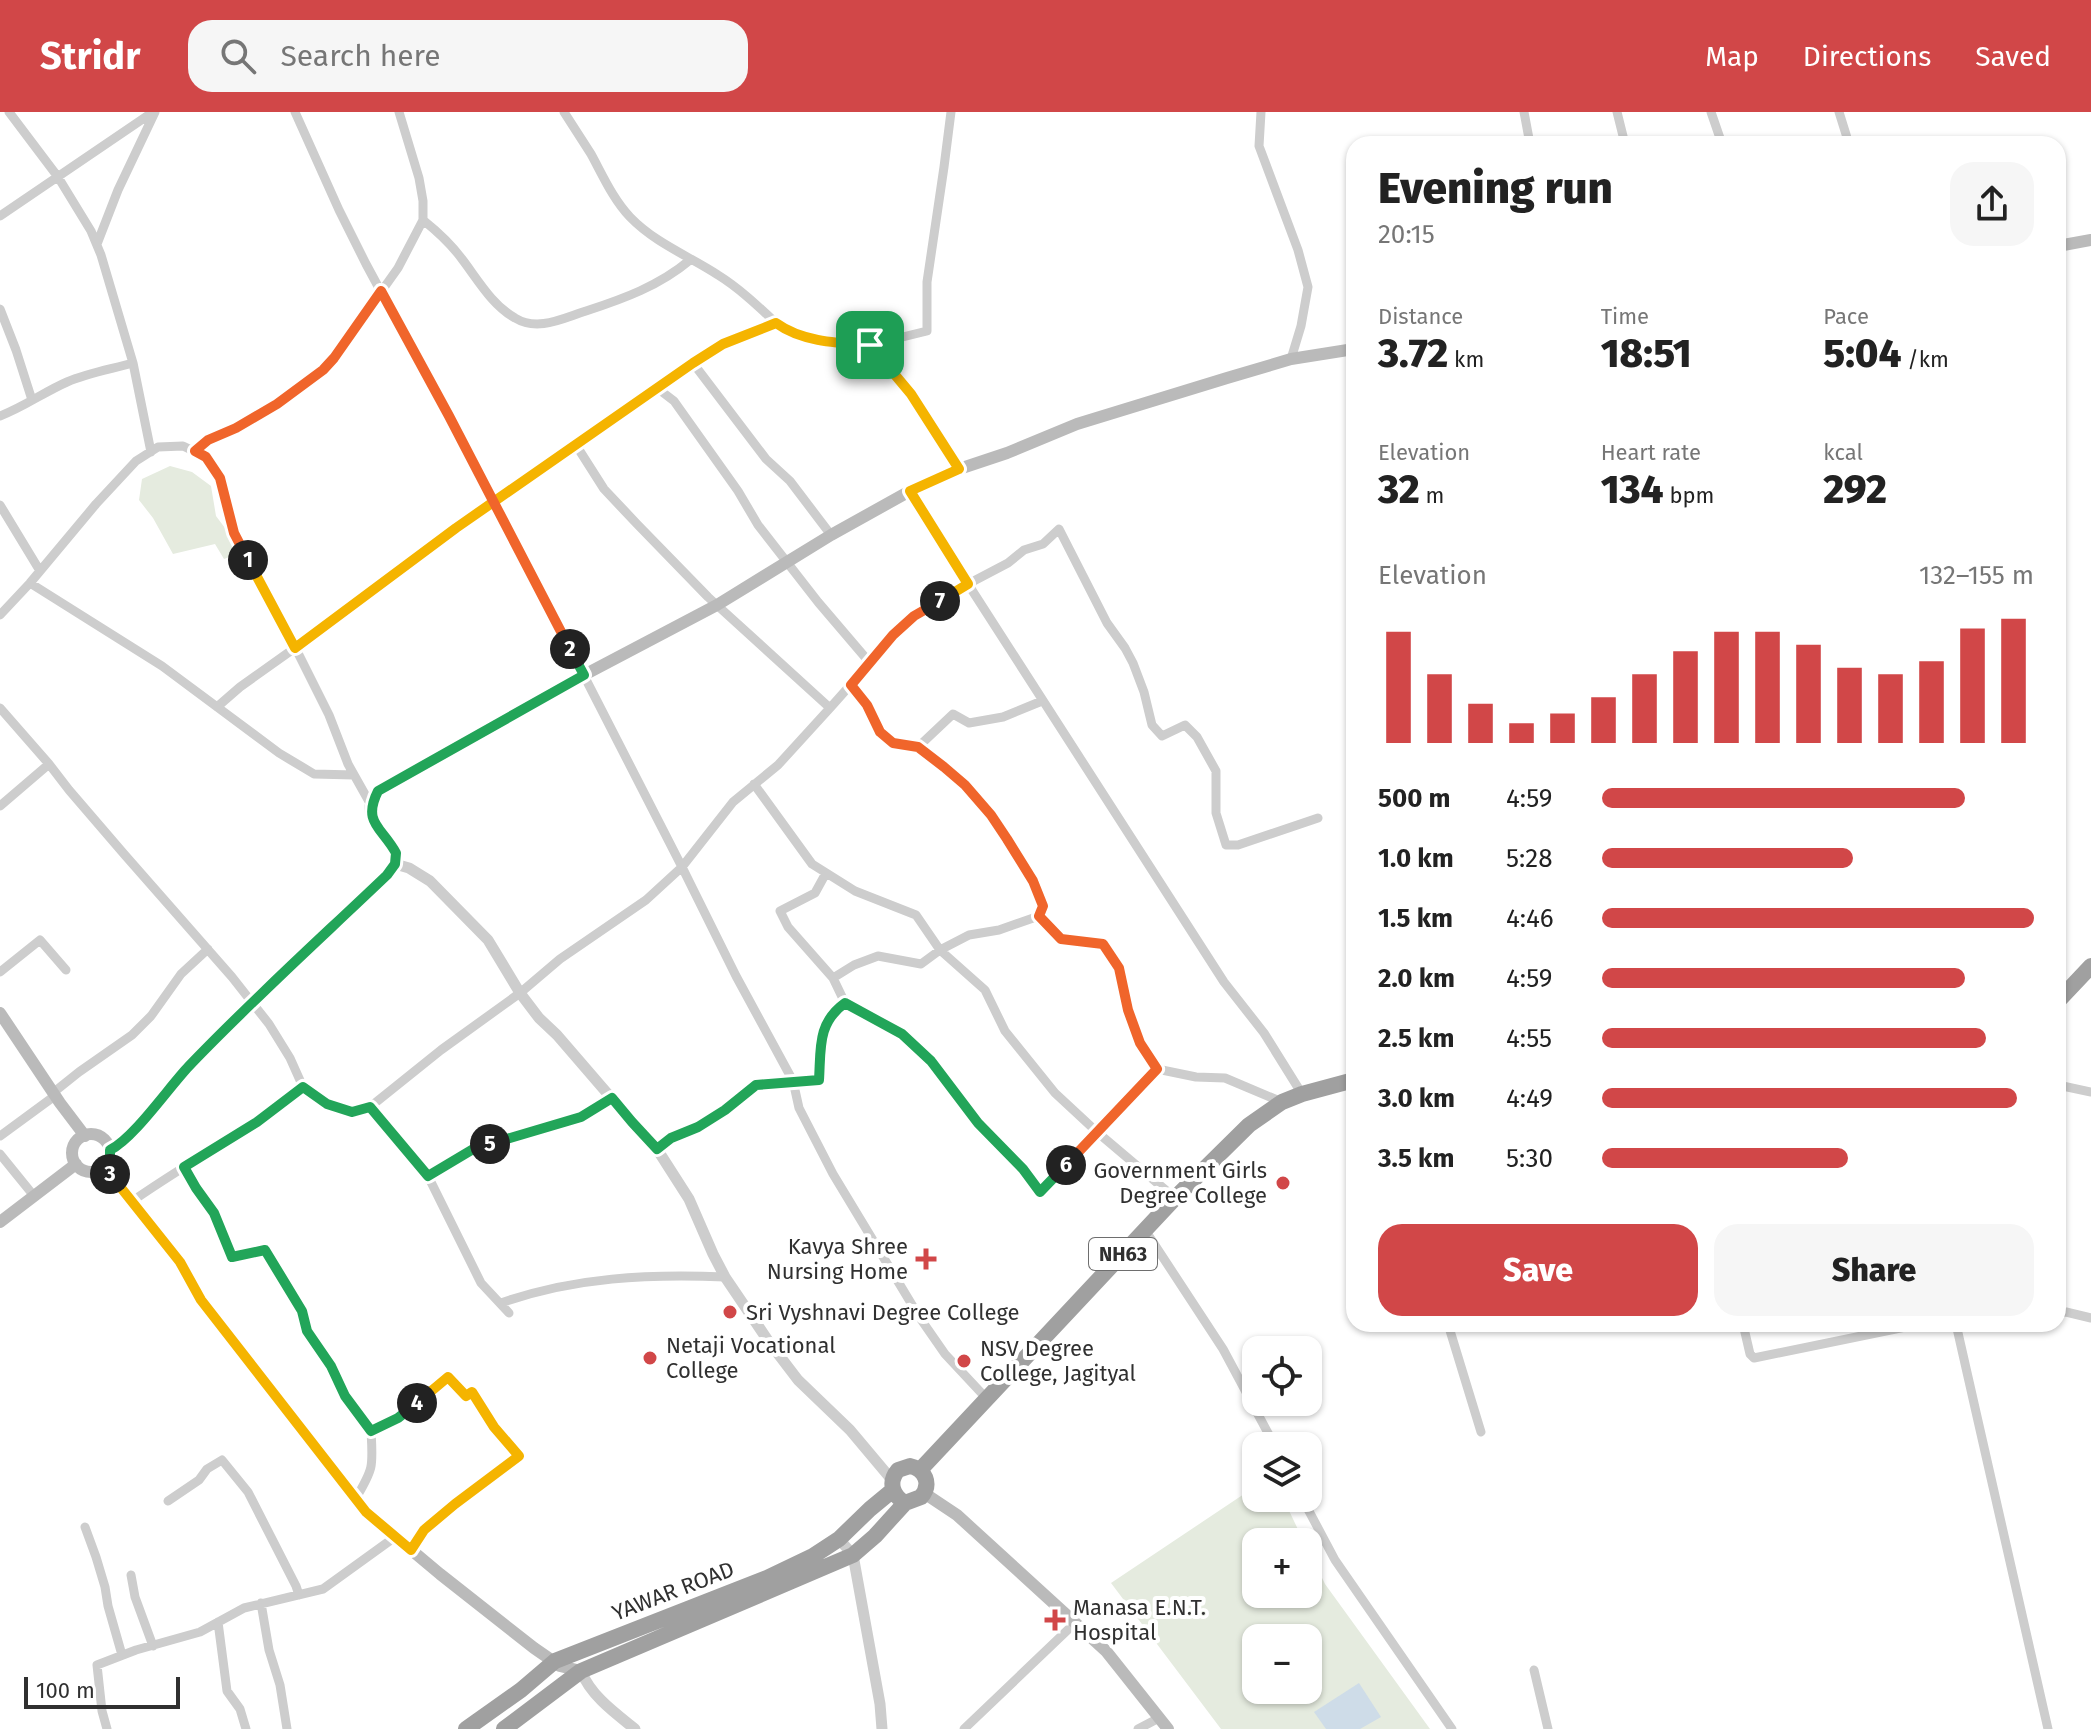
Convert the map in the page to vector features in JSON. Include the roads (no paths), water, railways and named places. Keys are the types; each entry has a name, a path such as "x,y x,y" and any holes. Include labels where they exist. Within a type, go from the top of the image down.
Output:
{"highway":[{"path":"2066,993 2091,966"},
{"name":"NH63","path":"504,1729 581,1671 853,1555 875,1536 897,1491 898,1470 910,1466 920,1470 1175,1198 1249,1125 1282,1102 1346,1082"},
{"path":"920,1470 926,1481 924,1493"},
{"name":"NH63","path":"897,1491 917,1500 924,1493"},
{"name":"YAWAR ROAD","path":"466,1729 559,1659 767,1578 813,1556 839,1539 870,1509 897,1491"}],"main road":[{"path":"2066,245 2091,240"},
{"path":"110,1150 130,1134 188,1067 252,1003 387,875 395,864 396,853 376,826 371,805 378,791 584,675 717,605 910,491 1077,424 1291,359 1346,350"},
{"path":"2,1020 85,1136"},
{"path":"91,1134 103,1139 110,1150 110,1156 99,1171 86,1172 76,1164 73,1147 85,1136 91,1134"},
{"path":"0,1222 76,1164"},
{"path":"104,1167 180,1262 201,1300 366,1512 534,1648 559,1659 560,1666 581,1671"},
{"path":"924,1493 957,1515 1106,1651 1168,1729"}],"street":[{"path":"9,112 58,177 97,244 133,363 151,452"},
{"path":"0,216 154,112"},
{"path":"97,244 154,112"},
{"path":"295,112 339,210 494,502 736,976 793,1081 799,1108 833,1174 920,1318 945,1354 987,1399"},
{"path":"195,451 208,440 277,404 323,370 398,268 423,220 419,178 399,112"},
{"path":"564,112 613,195 646,231 718,275 789,332 813,339 870,345 927,331 927,282 951,112"},
{"path":"1261,112 1259,146 1294,238 1308,287 1291,359"},
{"path":"1524,112 1528,136"},
{"path":"1617,112 1623,136"},
{"path":"1711,112 1719,136"},
{"path":"1839,112 1846,136"},
{"path":"423,220 442,234 499,305 525,323 559,321 617,301 657,282 690,260"},
{"path":"0,309 32,400"},
{"path":"217,707 456,528 693,363 723,344 776,323"},
{"path":"870,345 911,394 959,469"},
{"path":"0,416 71,381 133,363"},
{"path":"693,363 766,459 790,481 831,535"},
{"path":"657,388 674,401 738,491 758,525 870,663"},
{"path":"576,445 604,489 717,605 830,708"},
{"path":"0,615 136,461 158,447 183,446 195,451 206,457 220,478 234,533 329,715 354,775 371,805"},
{"path":"910,491 1224,982 1264,1033 1302,1094"},
{"path":"0,505 40,571"},
{"path":"0,708 269,1024 303,1087 327,1104 352,1112 370,1107 560,959 646,900 682,867 733,802 778,765 893,635 914,616 1008,563 1024,550 1043,544 1059,529 1107,623 1133,663 1152,725 1162,736 1185,725 1197,737 1216,771 1216,813 1226,845 1238,845 1318,818"},
{"path":"30,583 162,666 279,753 314,774 354,775"},
{"path":"833,978 854,965 878,956 921,964 969,935 999,930 1039,916 1043,906 1033,881 991,815 965,785 918,747 893,743 880,732 867,705 851,685"},
{"path":"918,747 953,714 969,723 1003,717 1042,701"},
{"path":"0,806 49,764"},
{"path":"754,784 812,864 855,891 916,915 940,950 985,990 1005,1031 1055,1093 1175,1198"},
{"path":"395,864 409,868 430,881 488,940 539,1018 657,1149 689,1199 725,1277 769,1342 798,1380 850,1430 897,1491"},
{"path":"826,873 815,893 780,911 788,927 833,978 845,1003 902,1034 931,1061 978,1123 1023,1169 1040,1192 1157,1069"},
{"path":"1039,916 1061,939 1103,944 1119,968 1128,1010 1140,1043 1157,1069 1196,1077 1225,1078 1282,1102"},
{"path":"0,972 40,940 66,970"},
{"path":"0,1136 79,1072 132,1035 151,1016 181,974 208,949"},
{"path":"657,1149 671,1138 698,1127 725,1110 756,1085 819,1080 822,1030 835,1010 845,1003"},
{"path":"131,1202 257,1122 303,1087"},
{"path":"2066,1087 2091,1092"},
{"path":"428,1176 485,1142 494,1143 581,1117 612,1098"},
{"path":"370,1107 428,1176 481,1283 509,1313"},
{"path":"0,1154 34,1196"},
{"path":"184,1167 214,1213 232,1257 265,1250 302,1311 307,1331 331,1366 345,1396 371,1431 373,1465 356,1498"},
{"path":"1145,1230 1223,1349 1267,1432"},
{"path":"501,1303 533,1292 611,1279 658,1275 725,1277"},
{"path":"2066,1312 2091,1318"},
{"path":"1450,1332 1481,1432"},
{"path":"1745,1332 1750,1354 1754,1358 1881,1332"},
{"path":"1958,1332 2048,1729"},
{"path":"371,1431 398,1418 448,1377 466,1396 472,1392 494,1427 519,1456 424,1530 411,1550"},
{"path":"168,1501 222,1460 248,1492 299,1595"},
{"path":"1309,1512 1335,1560 1452,1729"},
{"path":"85,1527 105,1587 122,1655"},
{"path":"107,1729 97,1665 200,1632 244,1608 323,1589 395,1537"},
{"path":"839,1539 853,1555 882,1729"},
{"path":"131,1575 135,1597 153,1646"},
{"path":"261,1603 287,1729"},
{"path":"218,1622 227,1691 240,1709 246,1729"},
{"path":"964,1729 1076,1622"},
{"path":"1534,1670 1548,1729"},
{"path":"581,1671 606,1706 635,1729"},
{"path":"1138,1729 1159,1718"}],"place":[{"name":"Government Girls Degree College","path":"1283,1183"},
{"name":"Kavya Shree Nursing Home","path":"926,1259"},
{"name":"Sri Vyshnavi Degree College","path":"730,1312"},
{"name":"Netaji Vocational College","path":"650,1358"},
{"name":"NSV Degree College, Jagityal","path":"964,1361"},
{"name":"Manasa E.N.T. Hospital","path":"1055,1620"}]}
